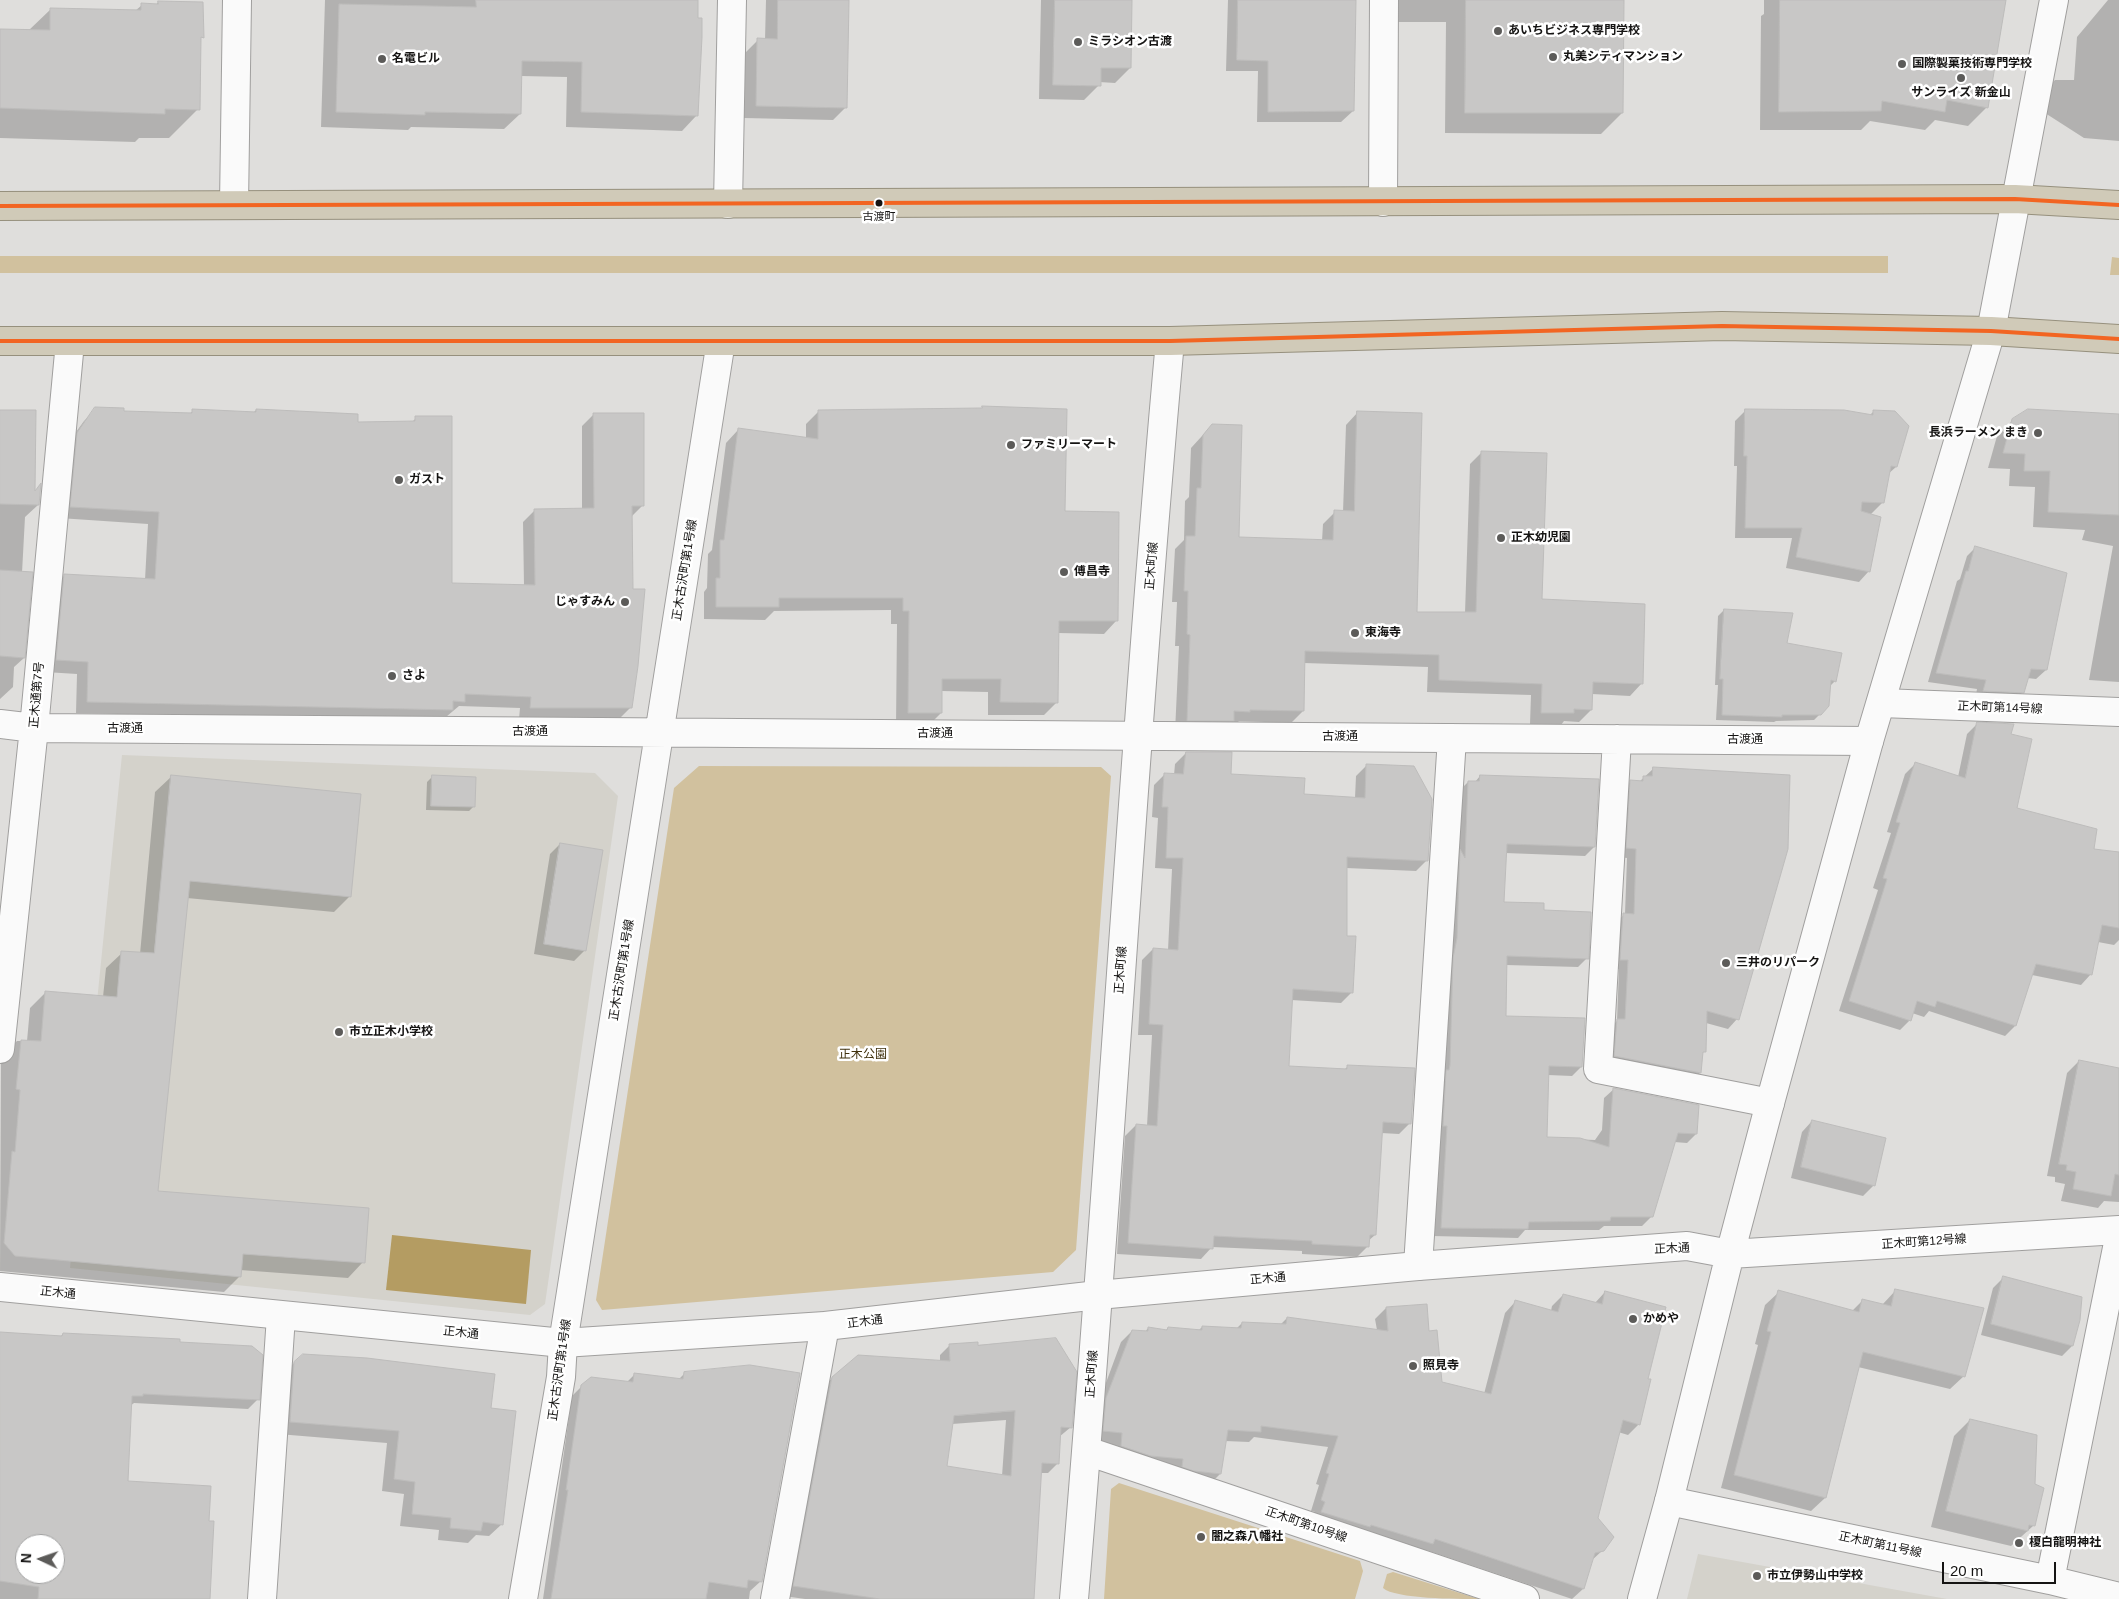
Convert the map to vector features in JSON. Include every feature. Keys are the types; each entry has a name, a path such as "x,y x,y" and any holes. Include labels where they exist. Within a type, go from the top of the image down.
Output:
{"highway":[{"path":"0,206 2015,199 2119,205"},
{"path":"0,341 1170,341 1722,326 1991,332 2119,339"}],"street":[{"path":"234,206 237,0"},
{"path":"728,204 732,0"},
{"path":"1383,202 1384,0"},
{"path":"1642,1599 1669,1501 1770,1102 1869,741 1991,332 2054,0"},
{"name":"正木古沢町第1号線","path":"523,1599 561,1377 563,1343 721,341"},
{"name":"正木町線","path":"1074,1599 1087,1451 1138,736 1170,341"},
{"name":"正木通第7号","path":"0,1049 34,728 70,342"},
{"name":"正木町第14号線","path":"1881,703 2119,712"},
{"name":"古渡通","path":"0,724 34,728 1869,741"},
{"path":"1418,1266 1452,738"},
{"path":"1618,740 1598,1069 1770,1102"},
{"name":"正木町第12号線","path":"1730,1254 2119,1230"},
{"path":"2050,1580 2119,1238"},
{"name":"正木通","path":"0,1287 563,1343 825,1326 1098,1295 1418,1266 1687,1246 1730,1254"},
{"path":"262,1599 281,1316"},
{"path":"775,1599 825,1326"},
{"name":"正木町第10号線","path":"1087,1451 1525,1599"},
{"name":"正木町第11号線","path":"1669,1501 2050,1580 2119,1597"}],"shaded area":[{"name":"市立正木小学校","path":"122,755 595,773 618,796 545,1304 530,1315 70,1268"},
{"path":"392,1235 531,1250 526,1304 386,1290"},
{"name":"市立伊勢山中学校","path":"1698,1554 1947,1599 1687,1599"}],"green space":[{"path":"0,256 1888,256 1888,273 0,273"},
{"path":"2112,257 2119,258 2119,275 2110,275"},
{"name":"正木公園","path":"699,766 1101,767 1111,776 1076,1250 1053,1272 602,1310 596,1300 674,788"},
{"name":"闇之森八幡社","path":"1119,1483 1360,1561 1363,1571 1355,1599 1104,1599 1111,1489"},
{"path":"1393,1572 1479,1599 1428,1598 1390,1592 1383,1588 1387,1574"}],"building":[{"path":"476,0 698,0 698,18 702,18 702,37 698,116 581,112 582,62 522,61 521,114 425,112 425,115 336,112 339,4 476,7"},
{"path":"778,0 849,0 847,108 756,106 757,38 777,39"},
{"name":"ミラシオン古渡","path":"1055,0 1132,0 1131,68 1101,68 1101,86 1053,85"},
{"path":"1238,0 1356,0 1354,111 1268,112 1268,61 1237,60"},
{"path":"1466,0 1624,0 1623,113 1465,113"},
{"path":"1780,0 2006,0 1988,108 1947,100 1945,112 1882,101 1881,111 1779,112"},
{"path":"158,1 203,2 204,38 201,37 200,110 165,109 165,114 0,108 0,29 50,30 50,8 141,10 141,3 158,4"},
{"path":"982,406 1067,409 1065,511 1119,512 1118,621 1059,621 1058,703 1000,702 1001,679 942,679 942,713 908,713 909,611 903,611 903,598 779,598 779,607 716,607 716,578 720,578 720,540 724,540 738,428 818,439 818,410 982,408"},
{"path":"95,407 124,408 124,411 192,413 192,409 256,412 256,409 358,414 358,422 415,421 415,416 452,416 452,583 535,585 534,509 594,508 593,413 644,413 644,506 632,506 633,589 645,589 632,708 530,708 531,697 465,694 465,702 453,701 453,710 87,702 88,662 56,660 64,574 155,579 159,512 70,507 77,433"},
{"path":"1745,409 1844,410 1873,415 1873,410 1895,411 1909,426 1897,467 1891,466 1884,503 1862,502 1861,511 1881,517 1870,572 1796,557 1802,528 1745,528 1747,456 1744,456"},
{"path":"2028,409 2119,414 2119,515 2048,512 2050,471 2024,471 2025,454 2003,453 2012,419"},
{"path":"0,410 36,410 35,491 41,483 39,505 0,504"},
{"path":"1357,411 1422,413 1417,612 1476,612 1481,451 1547,453 1542,599 1645,604 1643,684 1593,682 1592,710 1574,709 1574,713 1541,713 1542,684 1439,680 1439,655 1305,651 1304,711 1234,711 1234,721 1187,721 1190,635 1187,634 1188,591 1184,591 1186,536 1195,536 1197,488 1201,488 1203,435 1212,424 1242,425 1239,537 1333,540 1334,510 1354,511"},
{"path":"1975,546 2067,573 2047,670 2031,669 2024,693 1983,691 1986,680 1936,673"},
{"path":"0,570 33,572 25,658 0,656"},
{"path":"1724,609 1793,613 1787,643 1842,653 1836,682 1831,680 1829,706 1821,715 1782,715 1782,717 1722,715 1723,679 1720,679"},
{"path":"1977,722 2014,724 2011,734 2032,739 2017,808 2097,829 2094,849 2119,852 2119,928 2102,925 2092,975 2036,964 2016,1026 1937,1001 1935,1007 1917,1001 1911,1021 1849,1001 1887,879 1883,878 1900,823 1896,822 1915,762 1965,778"},
{"path":"1186,752 1232,752 1231,774 1305,778 1304,794 1365,798 1366,764 1414,766 1432,799 1428,861 1347,857 1347,936 1356,936 1353,993 1293,989 1289,1066 1347,1069 1347,1065 1415,1068 1411,1124 1383,1122 1376,1235 1370,1235 1369,1247 1312,1244 1312,1241 1214,1236 1213,1249 1128,1243 1136,1124 1157,1126 1163,1025 1149,1024 1153,948 1178,950 1183,858 1166,858 1168,807 1162,807 1164,773 1183,774"},
{"path":"1653,767 1790,775 1788,849 1739,1020 1707,1011 1706,1052 1703,1052 1701,1073 1614,1056 1617,1019 1625,1019 1628,960 1620,960 1623,913 1634,914 1636,849 1626,848 1630,780 1643,781 1643,776 1652,776"},
{"path":"171,775 361,794 351,897 190,881 158,1191 369,1208 365,1263 243,1254 241,1277 15,1256 4,1243 12,1151 15,1152 20,1090 16,1089 21,1040 41,1041 45,991 117,997 121,951 154,953"},
{"path":"432,775 476,777 475,807 431,806"},
{"path":"1480,775 1599,779 1595,847 1507,844 1504,902 1544,903 1544,910 1591,912 1589,959 1507,956 1506,1016 1585,1018 1582,1067 1549,1066 1547,1137 1580,1138 1609,1147 1613,1088 1699,1105 1697,1134 1678,1133 1653,1217 1611,1217 1610,1221 1529,1222 1528,1229 1441,1228 1447,1126 1443,1126 1446,1070 1449,1070 1450,1065 1453,958 1457,938 1460,849 1465,858 1468,781 1479,781"},
{"path":"560,843 603,850 586,951 544,944"},
{"path":"2079,1060 2119,1068 2119,1175 2115,1174 2111,1196 2073,1189 2076,1172 2066,1170 2067,1165 2059,1164"},
{"path":"1812,1120 1886,1138 1875,1186 1801,1167"},
{"path":"2003,1276 2082,1297 2080,1320 2073,1346 1991,1324"},
{"path":"1895,1289 1984,1308 1965,1377 1863,1352 1826,1498 1734,1475 1771,1332 1767,1331 1778,1290 1859,1312 1862,1299 1891,1306"},
{"path":"1605,1291 1666,1307 1648,1379 1651,1379 1640,1425 1623,1420 1598,1518 1614,1537 1604,1551 1595,1553 1584,1589 1435,1539 1433,1544 1321,1512 1325,1502 1321,1500 1329,1474 1326,1473 1338,1436 1261,1426 1261,1432 1228,1430 1221,1474 1194,1471 1182,1467 1183,1459 1151,1456 1121,1446 1122,1433 1103,1431 1106,1398 1132,1330 1148,1331 1148,1327 1167,1330 1168,1327 1202,1330 1202,1326 1241,1328 1242,1322 1286,1324 1287,1317 1388,1331 1386,1307 1427,1304 1429,1331 1437,1330 1442,1382 1491,1394 1515,1300 1558,1312 1563,1294 1602,1304"},
{"path":"0,1332 62,1336 63,1333 180,1339 180,1342 252,1346 263,1355 260,1400 143,1394 143,1396 132,1396 128,1481 211,1486 209,1521 214,1521 210,1599 38,1599 39,1587 20,1584 65,1584 65,1534 15,1534 15,1583 0,1581"},
{"path":"1056,1338 1077,1372 1072,1428 1061,1427 1059,1464 1042,1463 1034,1599 880,1599 793,1586 832,1377 858,1355 950,1361 949,1344 978,1342 978,1345","holes":["1015,1411 1011,1476 947,1466 954,1416"]},
{"path":"303,1354 367,1358 495,1374 491,1408 516,1411 503,1525 483,1522 481,1531 450,1528 451,1518 412,1514 415,1482 394,1479 399,1431 290,1422 294,1362"},
{"path":"750,1365 800,1373 762,1582 748,1580 747,1588 709,1582 706,1599 551,1599 568,1490 566,1490 581,1385 591,1377 633,1382 634,1373 683,1379 684,1372"},
{"path":"1970,1419 2037,1435 2035,1484 2044,1488 2035,1526 2029,1525 2028,1531 1946,1511"}],"transit line":[{"path":"0,206 2015,199 2119,205"},
{"path":"0,341 1170,341 1722,326 1991,331 2119,339"}],"place":[{"name":"あいちビジネス専門学校","path":"1498,31"},
{"name":"ミラシオン古渡","path":"1078,42"},
{"name":"丸美シティマンション","path":"1553,57"},
{"name":"名電ビル","path":"382,59"},
{"name":"国際製菓技術専門学校","path":"1902,64"},
{"name":"サンライズ 新金山","path":"1961,78"},
{"name":"古渡町","path":"879,203"},
{"name":"長浜ラーメン まき","path":"2038,433"},
{"name":"ファミリーマート","path":"1011,445"},
{"name":"ガスト","path":"399,480"},
{"name":"正木幼児園","path":"1501,538"},
{"name":"傅昌寺","path":"1064,572"},
{"name":"じゃすみん","path":"625,602"},
{"name":"東海寺","path":"1355,633"},
{"name":"さよ","path":"392,676"},
{"name":"三井のリパーク","path":"1726,963"},
{"name":"市立正木小学校","path":"339,1032"},
{"name":"かめや","path":"1633,1319"},
{"name":"照見寺","path":"1413,1366"},
{"name":"闇之森八幡社","path":"1201,1537"},
{"name":"榎白龍明神社","path":"2019,1543"},
{"name":"市立伊勢山中学校","path":"1757,1576"}]}
